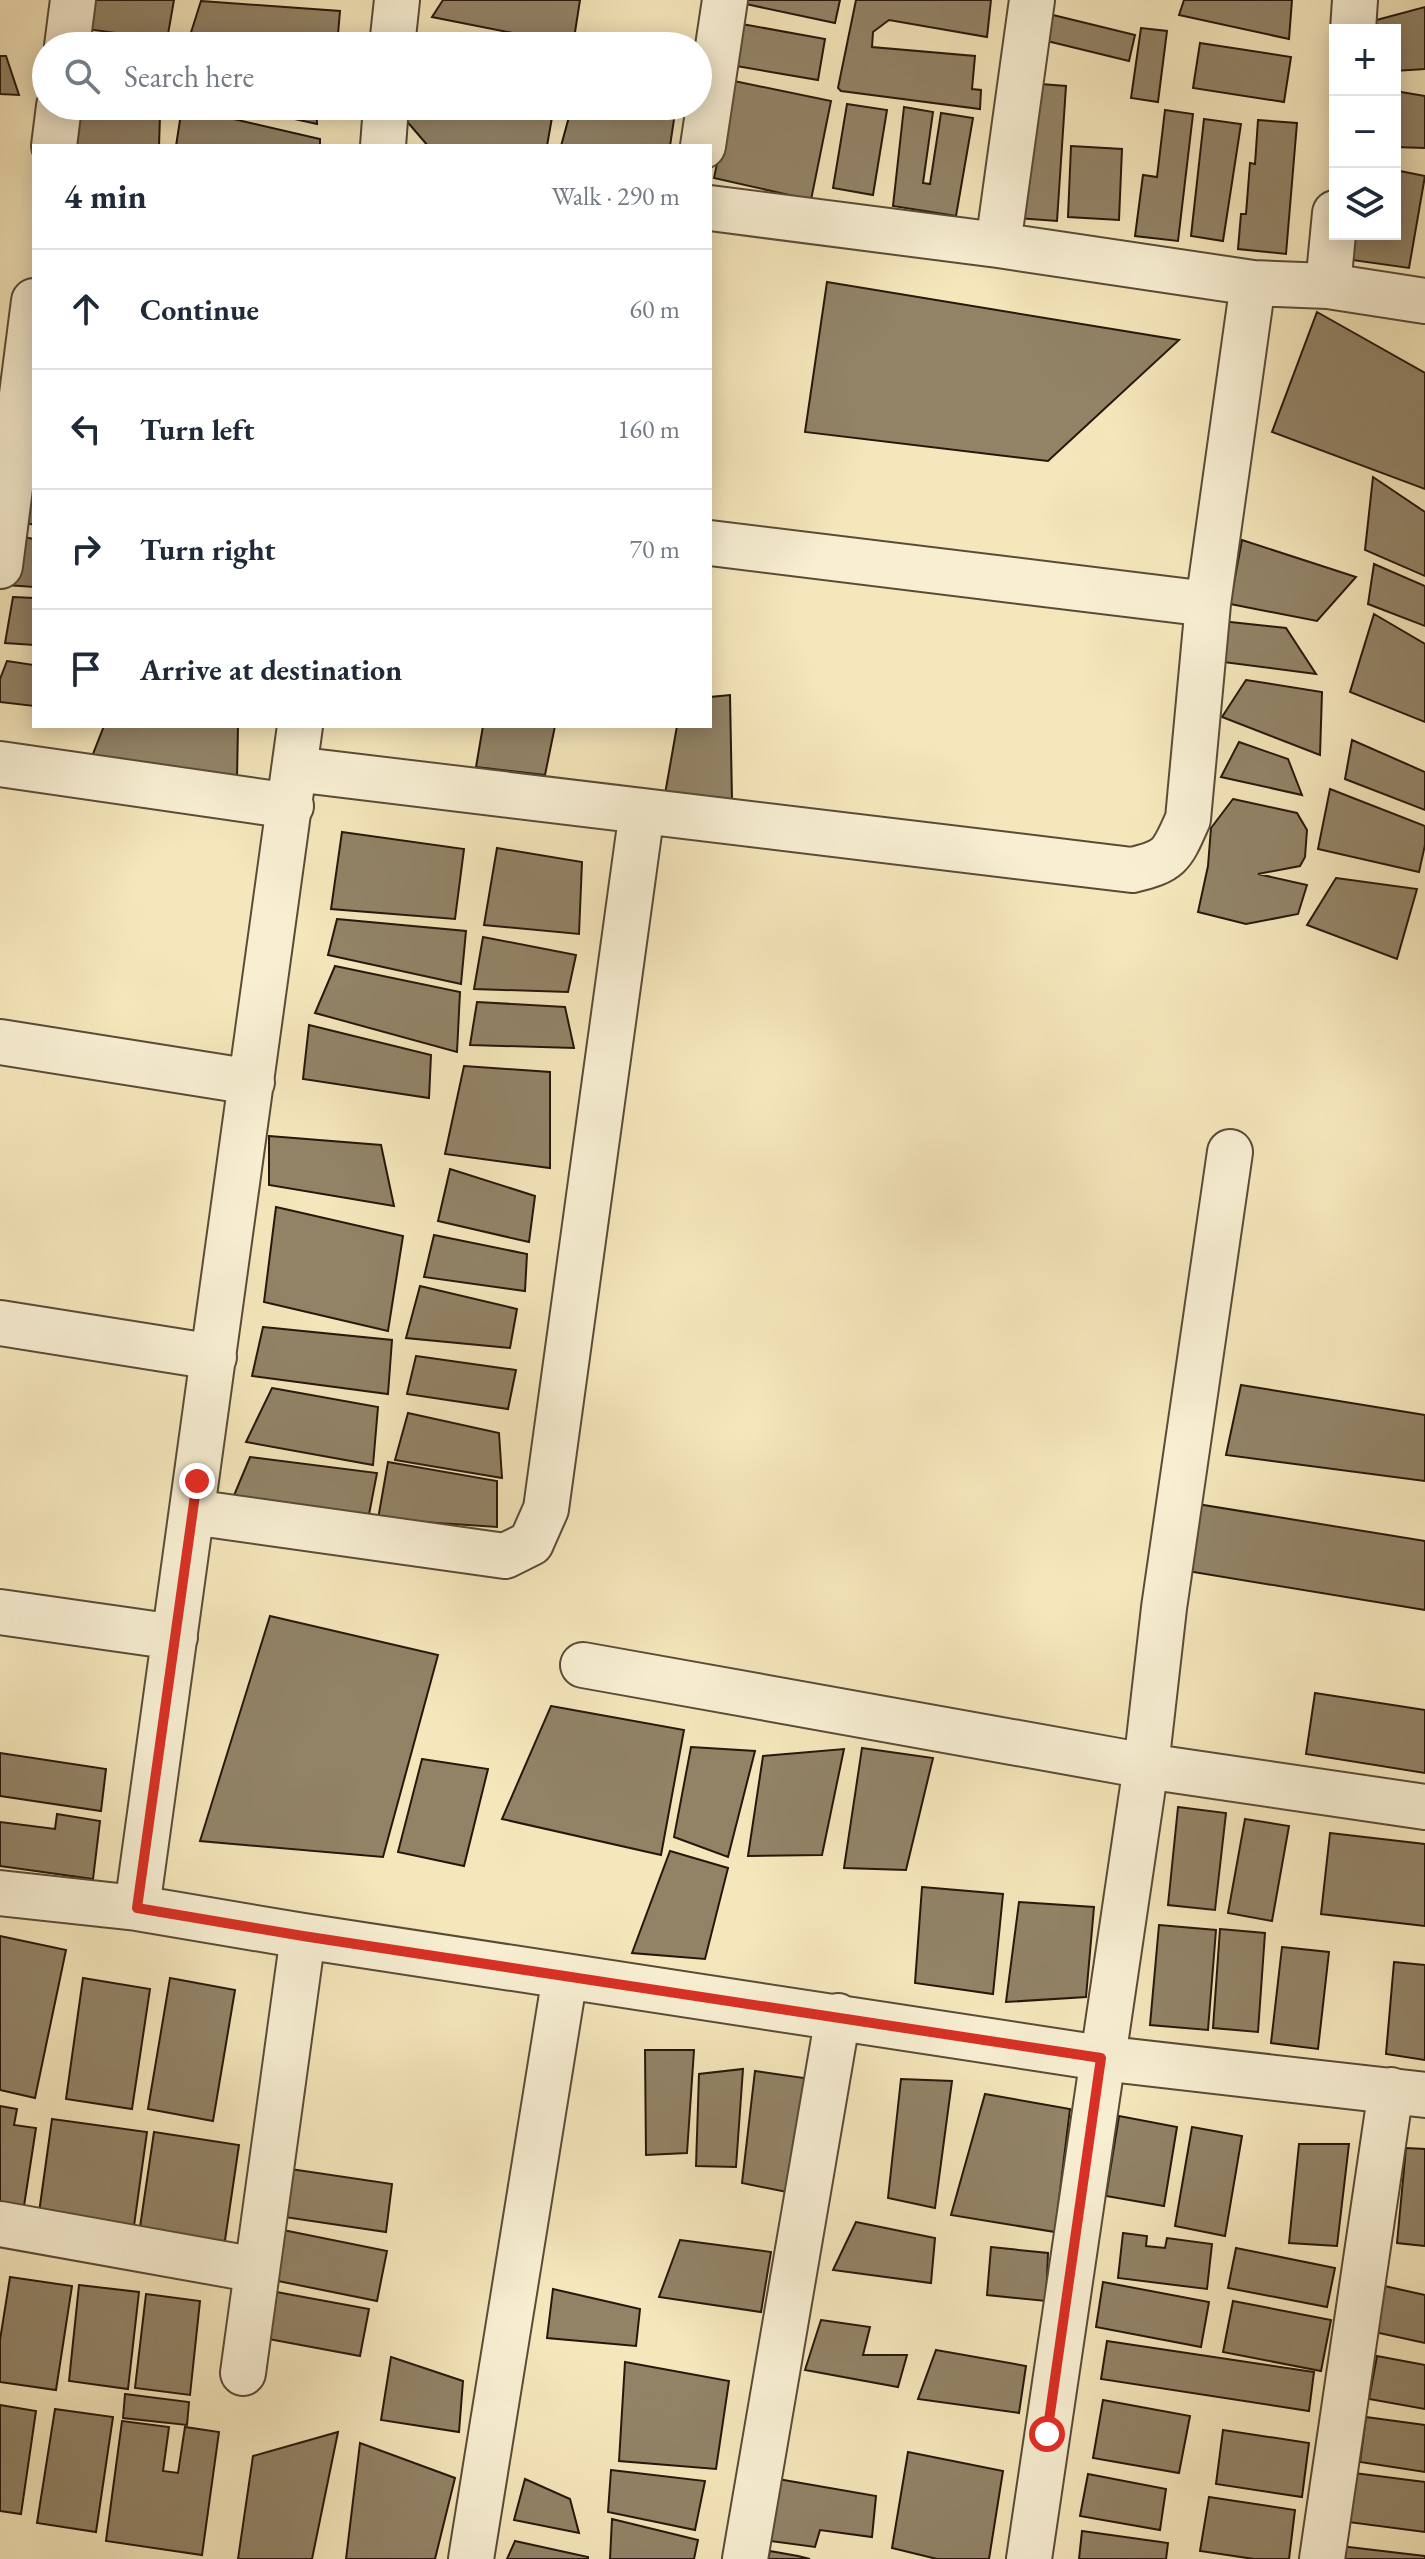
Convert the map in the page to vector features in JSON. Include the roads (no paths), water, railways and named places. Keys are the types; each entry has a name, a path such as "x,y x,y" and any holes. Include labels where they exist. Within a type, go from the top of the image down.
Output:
{"street":[{"path":"69,32 73,0"},
{"path":"394,32 397,0"},
{"path":"712,86 725,0"},
{"path":"998,245 1032,0"},
{"path":"1353,24 1355,0"},
{"path":"54,144 57,120"},
{"path":"383,144 385,120"},
{"path":"703,144 707,120"},
{"path":"712,208 998,245 1253,283 1328,286 1425,301"},
{"path":"1328,286 1332,240"},
{"path":"0,764 292,788 642,811 1132,870 1158,864 1174,850 1188,819 1208,604 1253,283"},
{"path":"0,566 32,317"},
{"path":"712,543 1208,604"},
{"path":"137,1908 300,728"},
{"path":"192,1512 505,1556 531,1543 546,1509 642,811"},
{"path":"0,1042 252,1082"},
{"path":"1029,2559 1146,1766 1164,1608 1230,1152"},
{"path":"0,1323 214,1357"},
{"path":"0,1612 175,1637"},
{"path":"583,1665 1146,1766 1425,1807"},
{"path":"0,1893 137,1908 1101,2058 1408,2093 1322,2559"},
{"path":"243,2373 303,1936"},
{"path":"471,2559 565,1976"},
{"path":"745,2559 838,2016"},
{"path":"0,2224 257,2270"}]}
